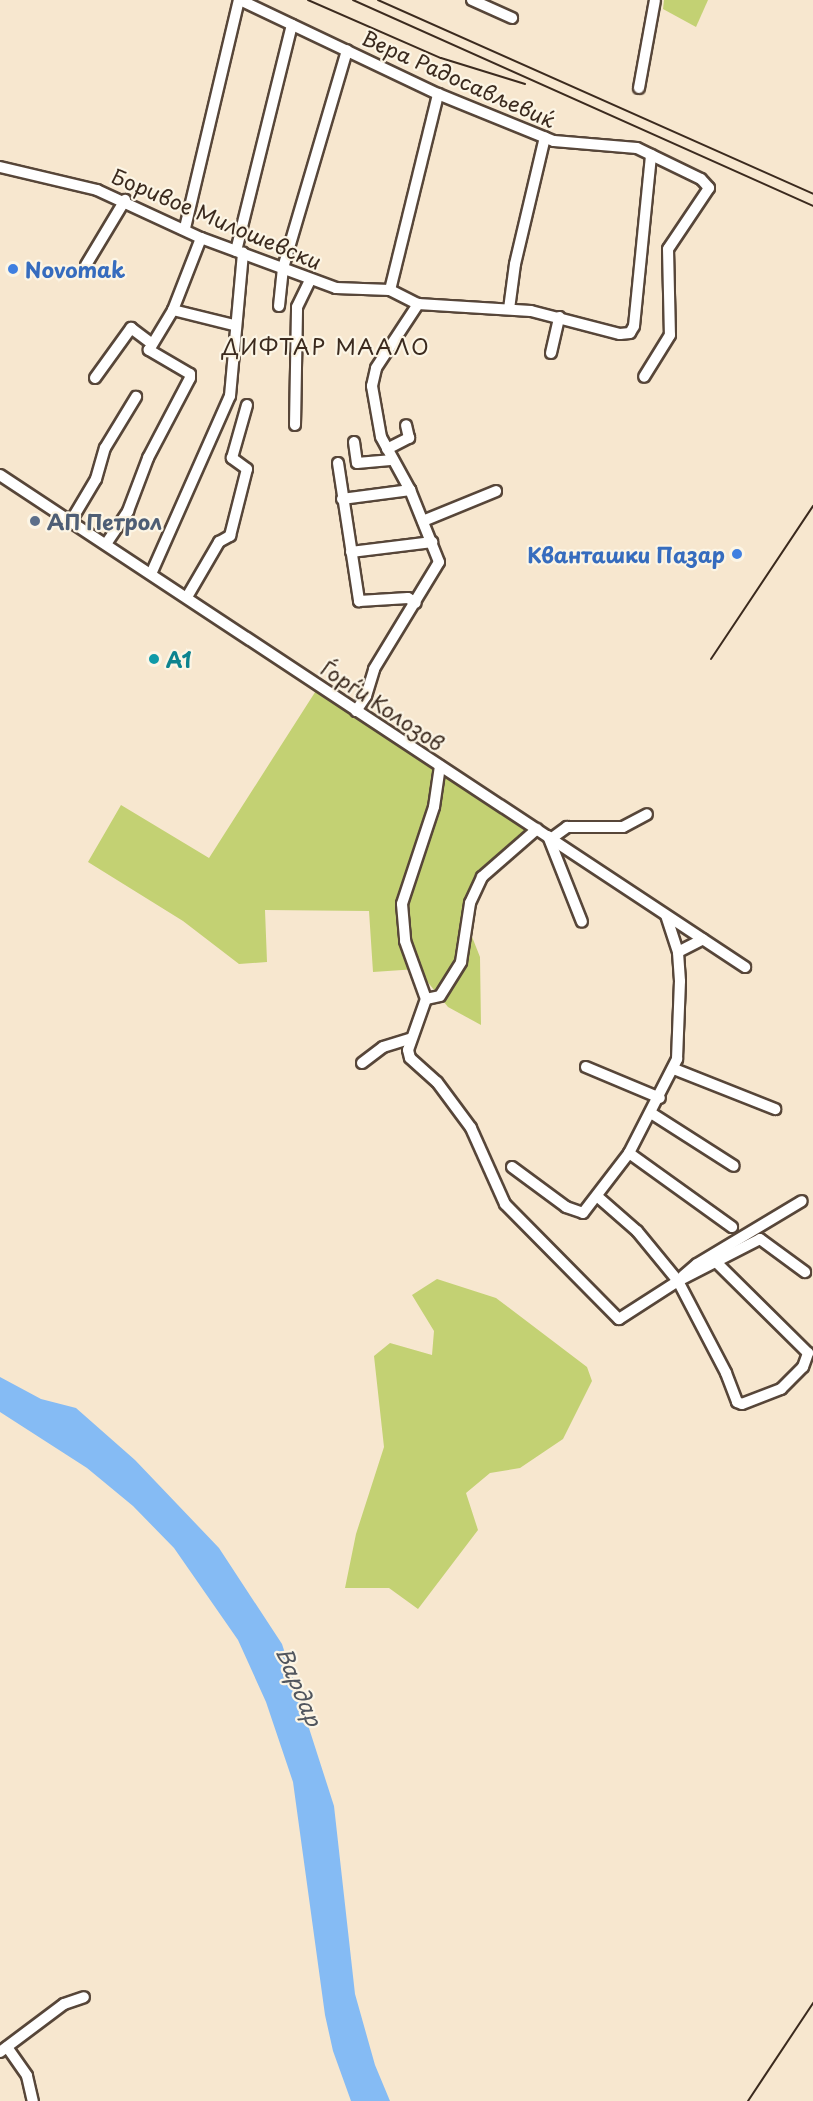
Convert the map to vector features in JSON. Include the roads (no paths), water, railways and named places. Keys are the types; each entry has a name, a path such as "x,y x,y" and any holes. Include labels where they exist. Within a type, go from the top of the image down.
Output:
{"street":[{"name":"Вера Радосављевиќ","path":"239,0 438,94 545,137 564,144 614,143 651,155 701,179 709,188 668,249 670,336 644,377"},
{"path":"185,228 239,0"},
{"path":"472,0 512,18"},
{"path":"639,88 655,0"},
{"path":"151,574 230,396 239,252 292,26"},
{"path":"279,306 283,268 347,50"},
{"path":"390,290 438,94"},
{"path":"509,309 515,264 545,137"},
{"name":"Боривое Милошевски","path":"0,167 64,179 125,200 201,238 336,288 390,290 418,304 509,309 559,317 620,334 632,329 651,155"},
{"path":"86,265 125,200"},
{"path":"106,544 128,511 148,458 190,378 190,374 150,354 151,343 173,310 201,238"},
{"path":"295,425 297,307 310,280"},
{"path":"356,711 366,696 374,669 417,603 439,562 410,490 387,449 376,420 373,376 418,304"},
{"path":"173,310 234,325"},
{"path":"551,353 559,317"},
{"path":"95,378 130,328 151,343"},
{"path":"71,521 96,479 105,448 136,397"},
{"path":"187,597 219,542 230,536 247,469 232,458 246,405"},
{"path":"387,449 409,438 406,425"},
{"path":"354,442 357,464 393,460"},
{"path":"338,463 359,601 408,598 417,603"},
{"name":"Ѓорѓи Колозов","path":"0,475 745,967"},
{"path":"342,499 410,490"},
{"path":"423,521 496,490"},
{"path":"351,552 432,542"},
{"path":"440,766 434,807 407,886 401,924 426,999 410,1039 410,1058 437,1082 471,1128 505,1204 619,1318 678,1281 760,1239 805,1272"},
{"path":"582,922 550,837 567,827 623,827 647,814"},
{"path":"426,999 440,996 461,962 470,903 482,877 537,829"},
{"path":"512,1167 576,1213 583,1214 629,1153 674,1069 680,1026 678,952 666,915"},
{"path":"678,952 703,939"},
{"path":"362,1063 383,1047 410,1039"},
{"path":"586,1067 660,1098"},
{"path":"674,1069 775,1109"},
{"path":"651,1113 734,1166"},
{"path":"629,1153 732,1227"},
{"path":"598,1197 637,1231 678,1281 726,1373 736,1402 742,1404 766,1398 803,1367 807,1351 717,1263"},
{"path":"678,1281 697,1264 802,1201"},
{"path":"33,2101 27,2076 4,2049 64,2004 84,1997"}],"water":[{"name":"Вардар","path":"0,1377 41,1399 76,1408 135,1460 219,1548 282,1644 334,1806 355,1994 375,2065 390,2101 351,2101 333,2051 325,2015 293,1782 266,1702 238,1640 174,1548 133,1506 87,1468 0,1412"}],"railway":[{"path":"308,0 441,58 525,84"},
{"path":"353,0 813,206"},
{"path":"378,0 813,194"},
{"path":"711,659 813,506"},
{"path":"748,2101 813,2003"}],"place":[{"name":"Novomak","path":"13,269"},
{"name":"АП Петрол","path":"35,521"},
{"name":"Кванташки Пазар","path":"737,554"},
{"name":"А1","path":"154,659"}],"district":[{"name":"ДИФТАР МААЛО","path":"326,346"}]}
